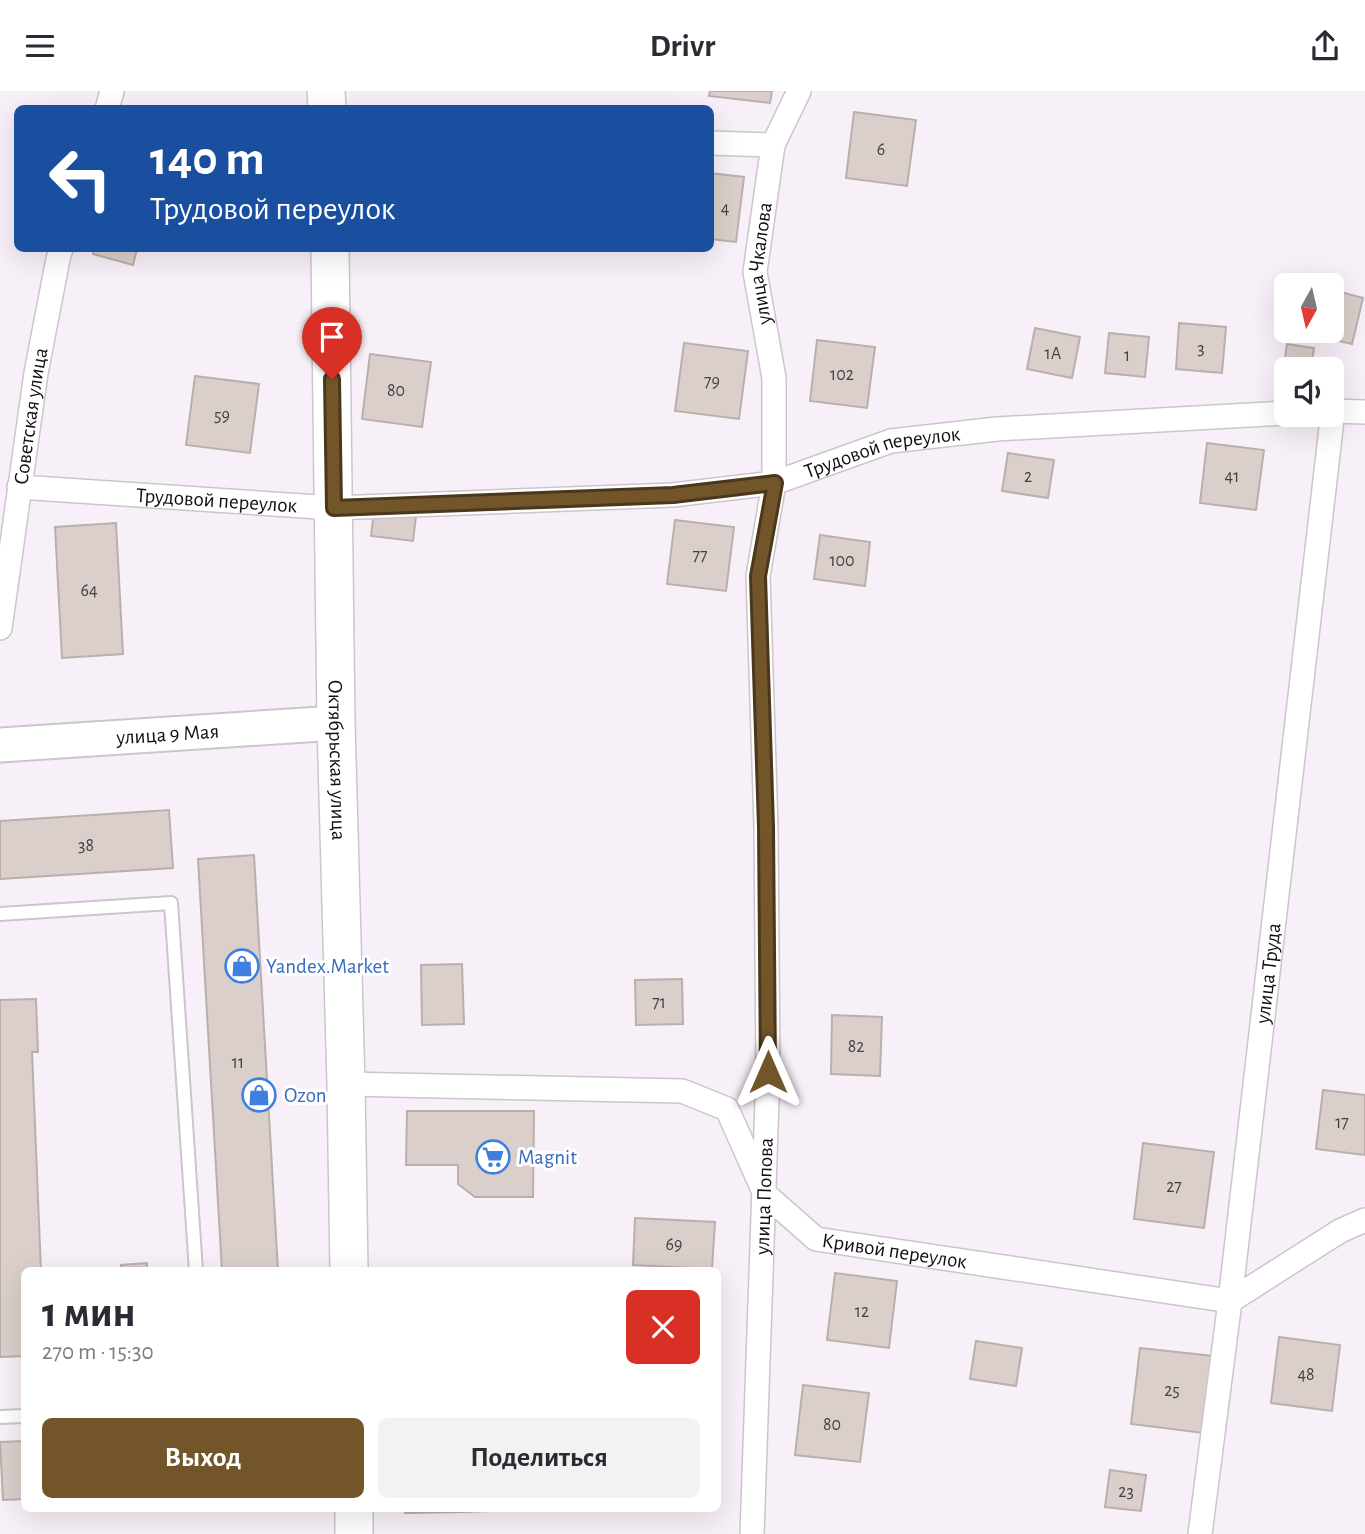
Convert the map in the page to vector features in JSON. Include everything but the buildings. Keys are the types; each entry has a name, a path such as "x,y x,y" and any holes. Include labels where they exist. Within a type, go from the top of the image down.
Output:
{"main road":[{"name":"Октябрьская улица","path":"330,252 336,723 349,1267"},
{"name":"улица 9 Мая","path":"0,745 336,723"},
{"path":"354,1512 354,1534"}],"street":[{"name":"улица Чкалова","path":"775,483 775,378 755,272 773,145 799,91"},
{"path":"714,143 773,145"},
{"name":"Советская улица","path":"0,628 36,373 60,252"},
{"path":"1344,411 1365,412"},
{"name":"Трудовой переулок","path":"19,487 334,508 673,495 775,483 891,441 997,429 1274,414"},
{"name":"улица Труда","path":"1200,1534 1230,1301 1330,427"},
{"name":"улица Попова","path":"752,1534 768,1072 766,827 758,576 775,483"},
{"name":"Кривой переулок","path":"346,1084 682,1091 727,1109 765,1194 816,1239 1230,1301"},
{"path":"1230,1301 1340,1231 1365,1220"}],"lane":[{"path":"0,914 171,903 195,1267"},
{"path":"0,1417 21,1416"}],"place":[{"name":"Yandex.Market","path":"242,966"},
{"name":"Ozon","path":"259,1095"},
{"name":"Magnit","path":"493,1157"}],"route":[{"path":"332,379 334,508 673,495 775,483 758,576 766,827 768,1072"}]}
